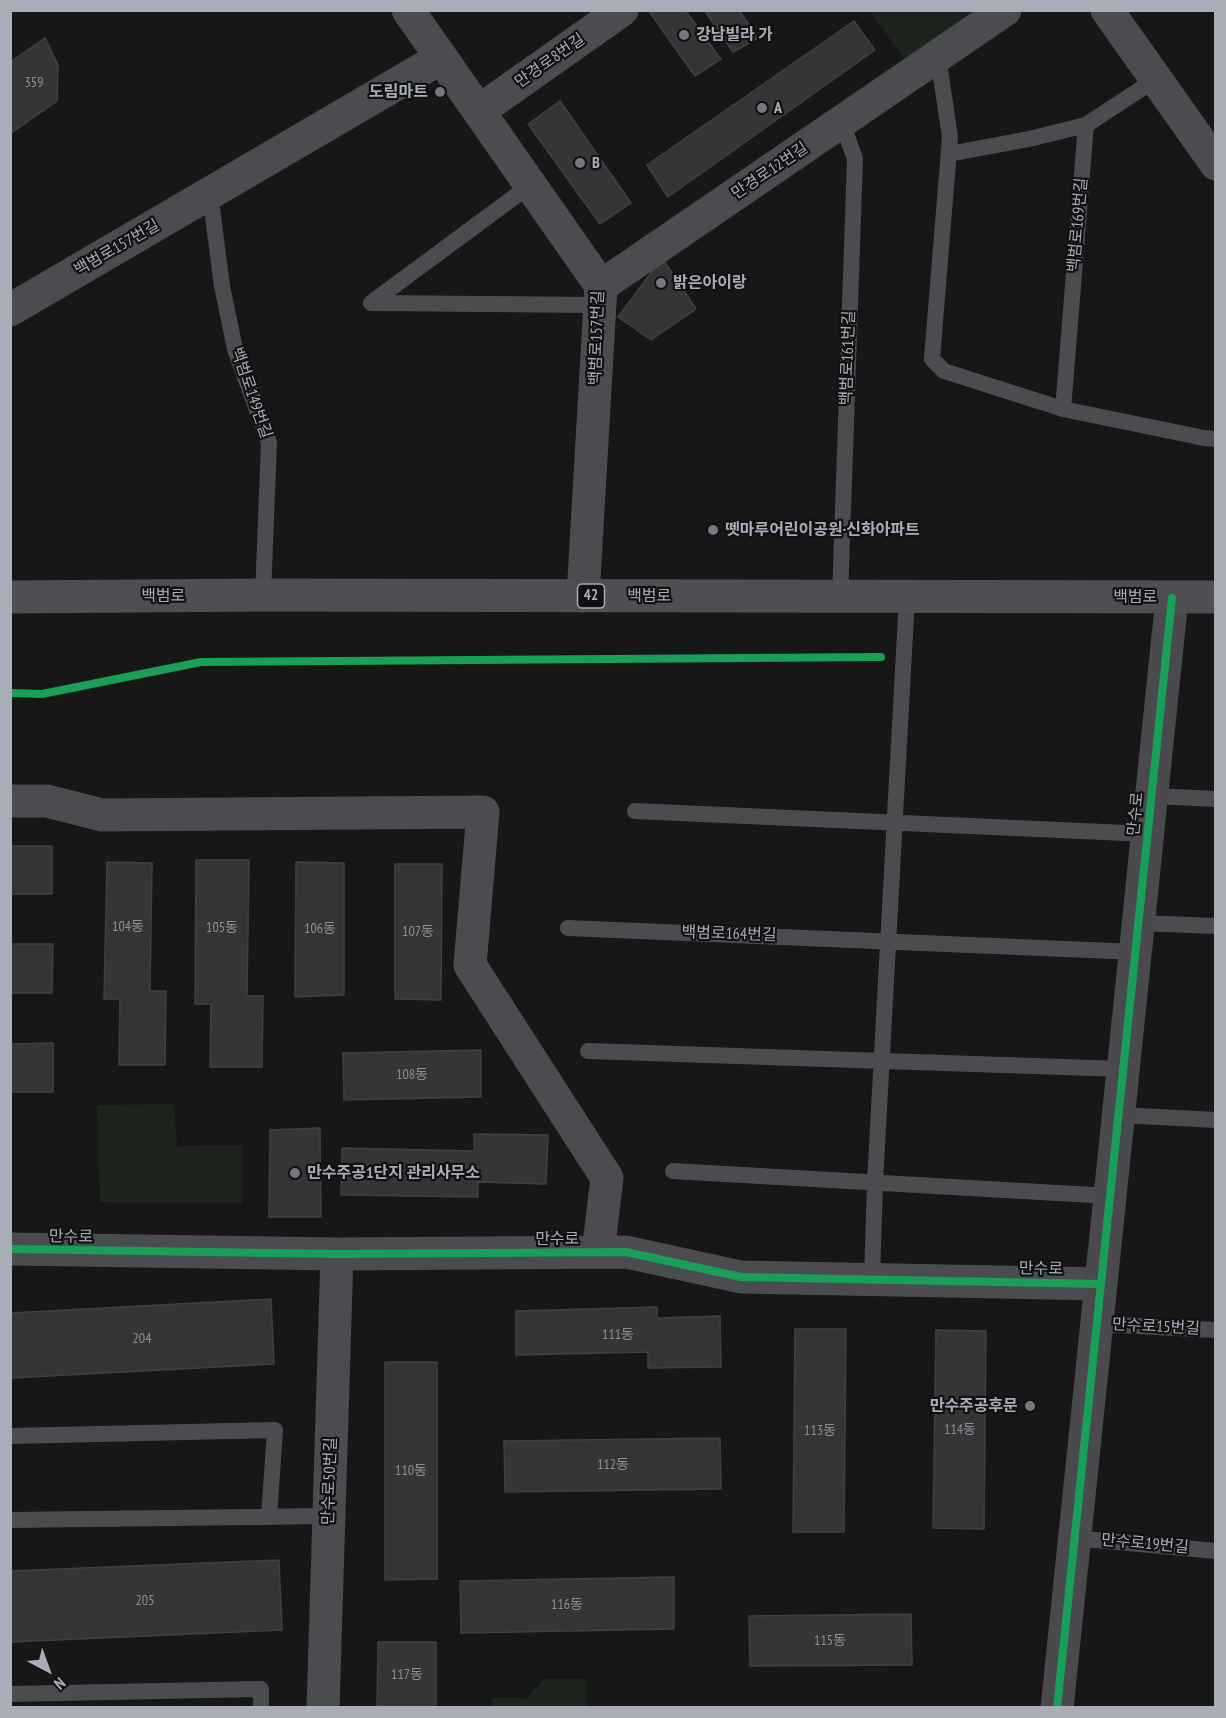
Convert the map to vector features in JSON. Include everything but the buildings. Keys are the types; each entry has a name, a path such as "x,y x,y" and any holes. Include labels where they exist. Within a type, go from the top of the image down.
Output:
{"main road":[{"name":"백범로","path":"10,597 1215,597"}],"street":[{"name":"백범로157번길","path":"408,10 526,178 601,295 583,596"},
{"name":"만경로8번길","path":"479,111 622,10"},
{"name":"만경로12번길","path":"601,295 842,122 1005,10"},
{"path":"1107,10 1156,80 1211,149"},
{"name":"백범로157번길","path":"10,310 441,58"},
{"name":"만수로","path":"1057,1707 1172,597"},
{"path":"10,801 47,801 102,815 483,812 470,965 607,1178 598,1252"},
{"name":"만수로","path":"10,1249 337,1254 626,1252 741,1277 1101,1284"},
{"name":"만수로50번길","path":"323,1707 337,1254"}],"lane":[{"path":"938,56 950,137 932,359 944,371 1063,409 1215,439"},
{"path":"949,154 1029,139 1086,125 1156,80"},
{"name":"백범로161번길","path":"840,597 855,159 842,122"},
{"name":"백범로169번길","path":"1063,409 1086,125"},
{"path":"526,178 525,189 371,303 601,295"},
{"name":"백범로149번길","path":"210,193 222,286 235,349 269,443 263,596"},
{"path":"872,1279 875,1182 907,597"},
{"path":"1152,796 1215,799"},
{"path":"635,811 896,823"},
{"name":"만수로","path":"896,823 1148,834"},
{"path":"889,941 1137,938 1215,926"},
{"name":"백범로164번길","path":"568,928 889,941"},
{"path":"588,1051 1123,1069"},
{"path":"1119,1114 1215,1120"},
{"path":"673,1171 1110,1196"},
{"name":"만수로15번길","path":"1097,1324 1215,1330"},
{"path":"10,1436 275,1430 269,1517"},
{"path":"10,1520 329,1516"},
{"name":"만수로19번길","path":"1074,1538 1215,1551"},
{"path":"10,1694 261,1689 261,1707"}],"shaded area":[{"path":"870,11 986,11 907,63"},
{"path":"174,1104 177,1146 242,1145 242,1203 100,1202 97,1105"},
{"path":"544,1679 587,1679 587,1707 492,1707 492,1698 526,1698"}],"cycle path":[{"path":"1057,1708 1172,598"},
{"path":"10,693 42,694 201,662 881,657"},
{"path":"10,1249 337,1254 626,1252 741,1277 1101,1284"}],"place":[{"name":"강남빌라 가","path":"684,35"},
{"name":"도림마트","path":"440,92"},
{"name":"A","path":"762,108"},
{"name":"B","path":"580,163"},
{"name":"밝은아이랑","path":"661,283"},
{"name":"뗏마루어린이공원·신화아파트","path":"713,530"},
{"name":"만수주공1단지 관리사무소","path":"295,1173"},
{"name":"만수주공후문","path":"1030,1406"}]}
